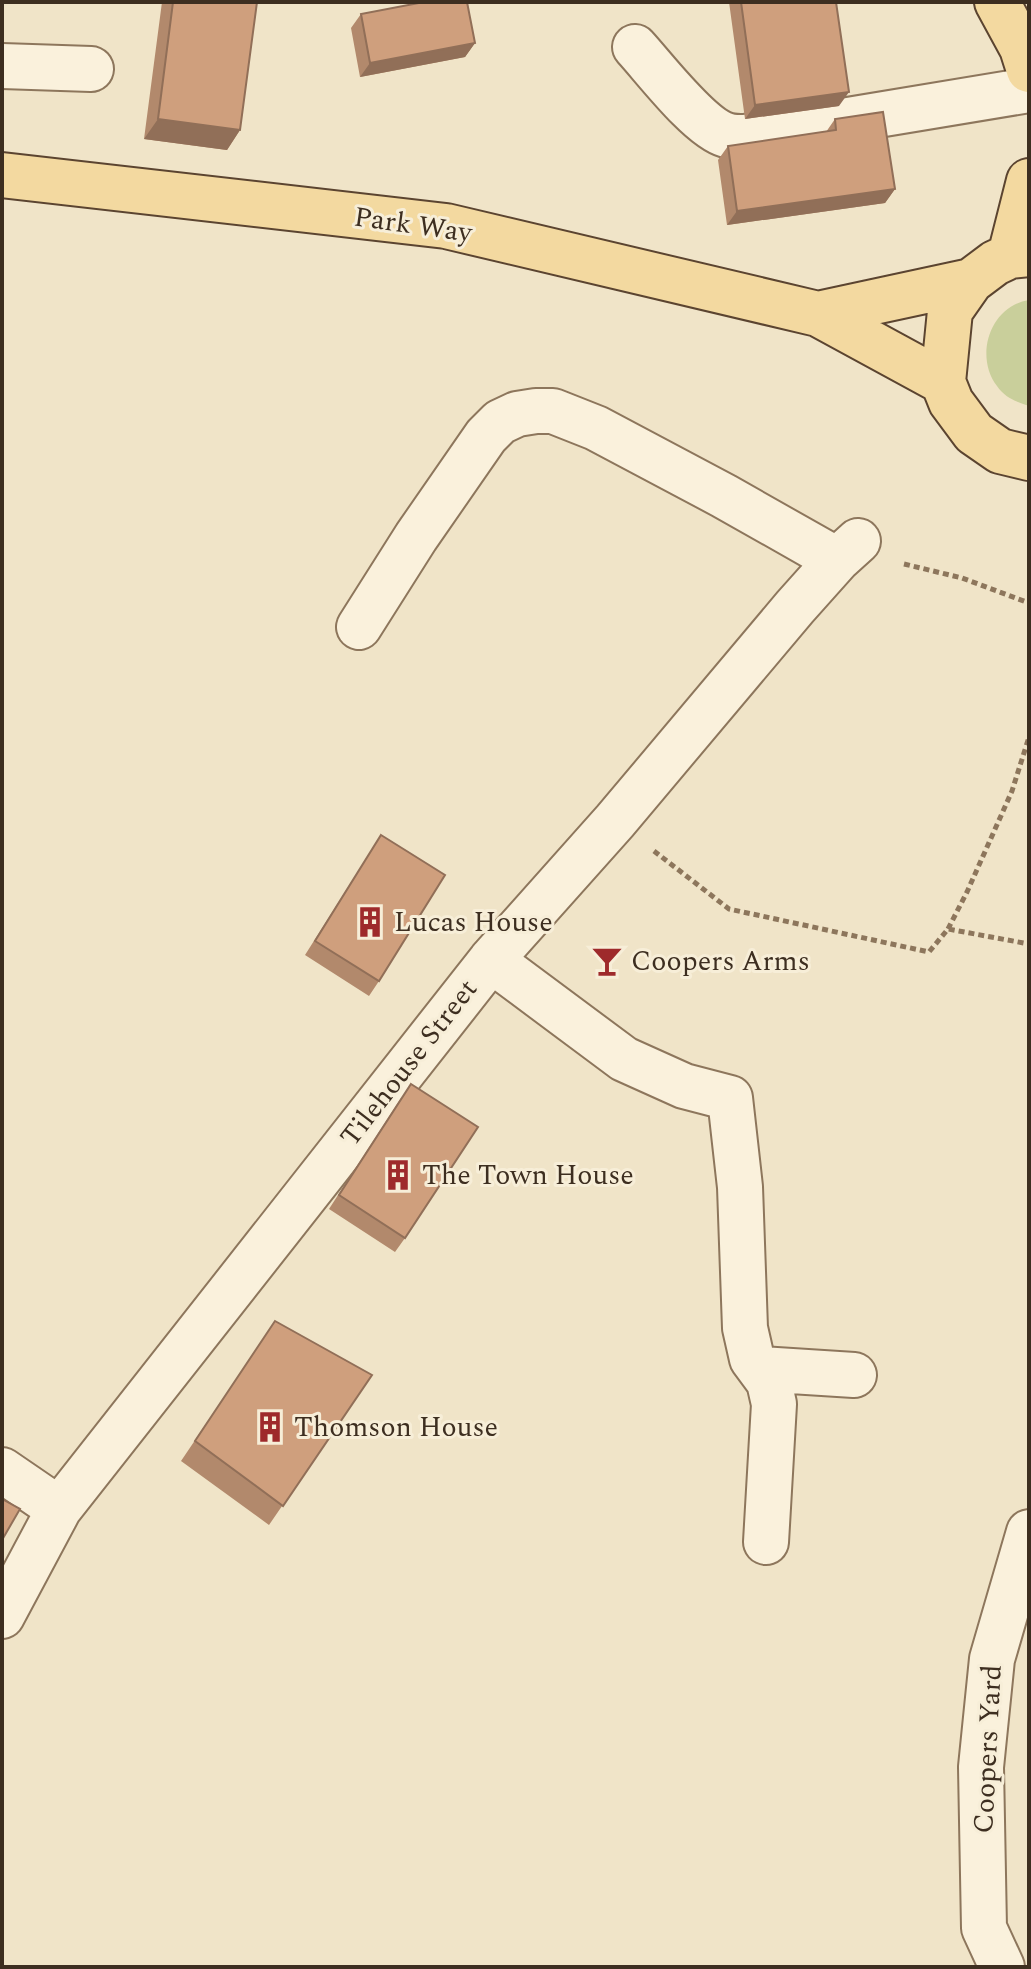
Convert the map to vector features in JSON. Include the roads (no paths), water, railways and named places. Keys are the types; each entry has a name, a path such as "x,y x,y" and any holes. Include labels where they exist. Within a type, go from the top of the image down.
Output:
{"main road":[{"path":"997,2 1022,48 1029,70"},
{"name":"Park Way","path":"2,175 446,226 818,314 943,382"},
{"path":"1029,181 1020,255 995,263 971,281 950,311 943,382 951,402 974,433 1000,451 1029,458"},
{"name":"Park Way","path":"818,314 971,281"}],"street":[{"path":"635,47 699,118 728,136 745,137 1029,90"},
{"path":"2,66 91,69"},
{"name":"Tilehouse Street","path":"2,1616 59,1509 491,960 615,821 847,550 724,496 596,428 553,411 536,411 517,414 500,422 486,436 359,627"},
{"path":"491,960 624,1059 684,1086 730,1098 740,1187 745,1328 752,1359 769,1382 774,1404 766,1542"},
{"path":"760,1369 854,1375"},
{"path":"2,1470 59,1509"},
{"name":"Coopers Yard","path":"1002,1967 984,1928 981,1767 992,1659 1029,1532"}],"place":[{"name":"Lucas House","path":"370,922"},
{"name":"Coopers Arms","path":"607,961"},
{"name":"The Town House","path":"398,1175"},
{"name":"Thomson House","path":"270,1427"}]}
